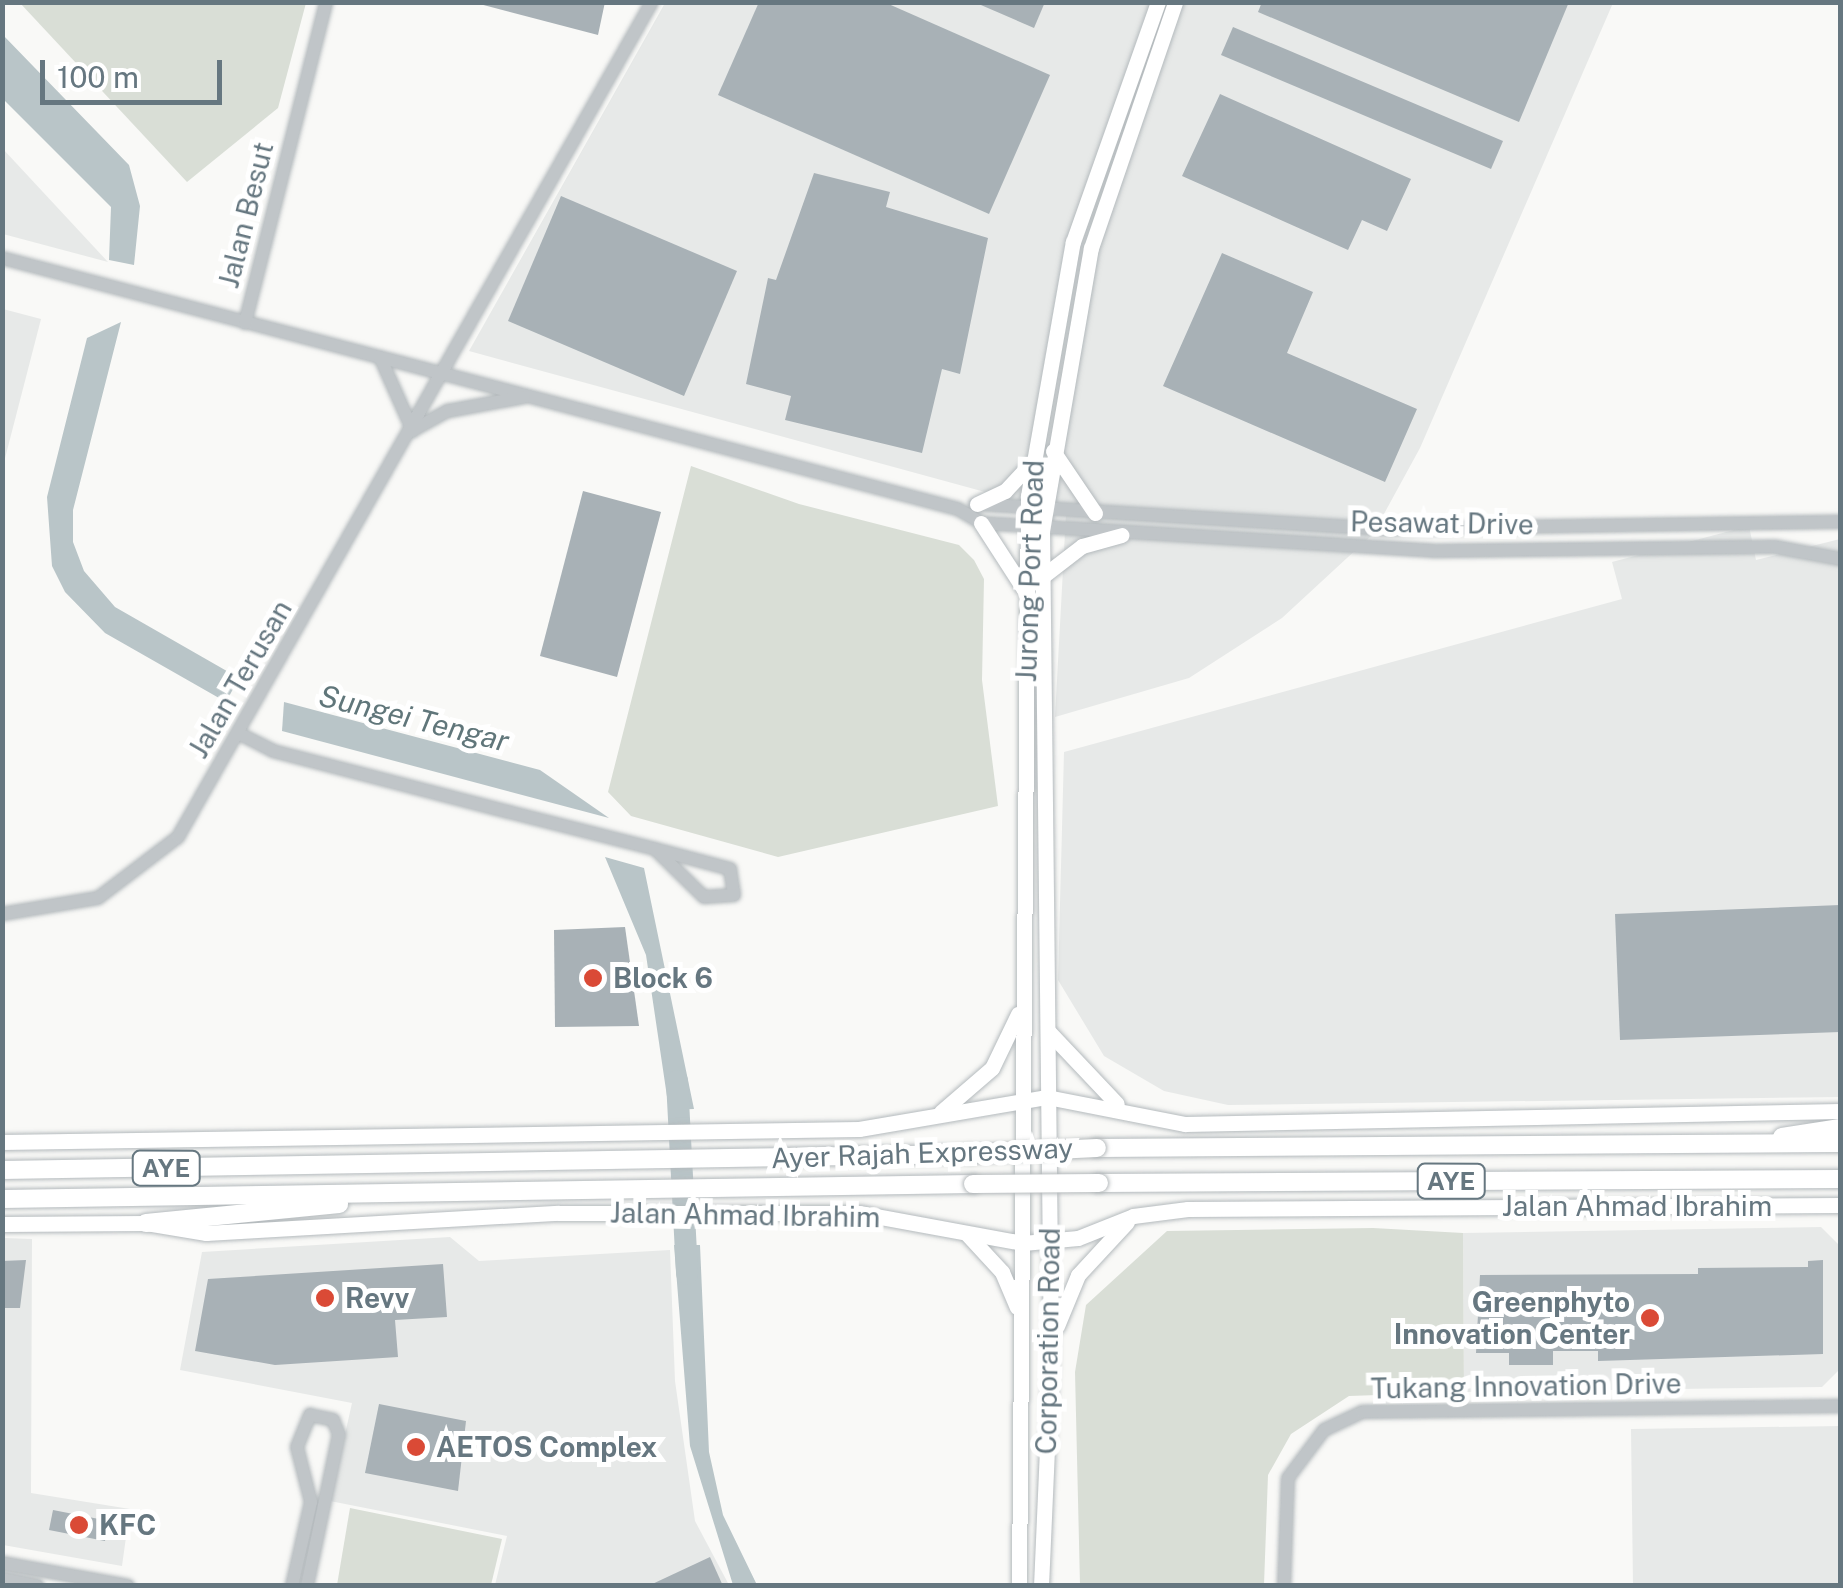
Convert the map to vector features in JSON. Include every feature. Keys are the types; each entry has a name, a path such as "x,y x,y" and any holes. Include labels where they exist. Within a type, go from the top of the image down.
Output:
{"highway":[{"path":"1774,1144 1791,1132 1840,1128"},
{"name":"Ayer Rajah Expressway","path":"2,1170 711,1160 1098,1148 1840,1143"},
{"name":"Ayer Rajah Expressway","path":"2,1200 347,1198 973,1184 1840,1180"},
{"path":"146,1224 331,1209 347,1198"}],"main road":[{"name":"Jurong Port Road","path":"1047,1097 1042,576 1034,530 1026,510 1072,242 1158,2"},
{"name":"Jurong Port Road","path":"1024,1098 1025,591 1034,530 1044,510 1090,248 1175,2"},
{"path":"1053,450 1095,513"},
{"path":"976,504 1005,491 1032,462"},
{"path":"981,523 1025,591"},
{"path":"1042,576 1082,546 1122,535"},
{"path":"935,1118 992,1068 1022,1003"},
{"path":"1048,1031 1086,1080 1132,1115"},
{"path":"2,1142 859,1129 1047,1097 1185,1124 1840,1111"},
{"name":"Corporation Road","path":"1041,1586 1051,1358 1047,1097"},
{"name":"Corporation Road","path":"1019,1586 1024,1098"},
{"name":"Jalan Ahmad Ibrahim","path":"2,1224 146,1224 206,1233 665,1212 859,1212 1023,1243 1051,1242 1133,1216 1840,1205"},
{"path":"1051,1358 1059,1315 1078,1276 1133,1216"},
{"path":"966,1233 1002,1272 1020,1326"}],"street":[{"name":"Jalan Besut","path":"245,323 326,2"},
{"name":"Jalan Terusan","path":"2,914 79,906 141,872 178,837 413,431 652,2"},
{"path":"2,258 958,509 981,523"},
{"path":"380,358 413,431 448,410 529,396"},
{"path":"958,509 976,504"},
{"name":"Pesawat Drive","path":"976,504 1026,510 1507,531 1840,522"},
{"name":"Pesawat Drive","path":"981,523 1034,530 1433,551 1776,548 1840,559"},
{"path":"238,732 273,751 654,849 730,869 734,896 704,897 654,849"},
{"name":"Tukang Innovation Drive","path":"1284,1586 1288,1478 1324,1430 1362,1412 1840,1406"},
{"path":"310,1415 333,1420 339,1434 300,1584 311,1502 297,1447 310,1415"},
{"path":"2,1564 128,1586"},
{"path":"2,1580 37,1586"}],"shaded area":[{"path":"20,3 306,3 278,108 187,182"},
{"path":"665,3 1613,3 1420,448 1373,534 1282,618 1189,678 1055,717 1066,514 469,351"},
{"path":"2,34 129,165 140,206 134,265 109,260 111,207 3,99"},
{"path":"3,149 108,262 3,234"},
{"path":"2,309 41,319 3,466"},
{"path":"121,322 73,510 73,542 84,571 115,607 239,678 226,702 105,633 65,592 52,566 47,497 87,338"},
{"path":"691,466 799,504 959,545 974,560 984,579 982,680 998,806 778,857 631,816 608,792"},
{"path":"1749,526 1756,560 1840,539 1840,1097 1228,1105 1164,1091 1104,1056 1058,980 1064,752 1622,599 1612,562"},
{"path":"284,702 540,770 609,818 282,731"},
{"path":"605,857 644,868 694,1109 669,1110 646,955"},
{"path":"1821,1227 1840,1246 1840,1369 1822,1387 1464,1392 1463,1233"},
{"path":"1373,1228 1463,1233 1464,1392 1349,1396 1291,1434 1268,1475 1264,1585 1080,1585 1075,1372 1086,1305 1167,1231"},
{"path":"450,1237 479,1261 670,1250 675,1381 695,1521 729,1585 495,1585 507,1536 330,1501 352,1403 180,1370 202,1252"},
{"path":"3,1238 32,1239 31,1493 130,1509 122,1566 3,1545"},
{"path":"674,1245 700,1245 709,1452 723,1515 757,1585 733,1585 690,1446"},
{"path":"1840,1426 1840,1585 1633,1585 1631,1429"},
{"path":"350,1508 502,1539 491,1585 337,1585"}],"building":[{"path":"472,2 605,2 598,35"},
{"path":"759,2 884,2 1050,75 989,214 718,95"},
{"path":"974,2 1045,2 1034,28"},
{"path":"1262,2 1569,2 1519,122 1258,12"},
{"path":"1233,27 1503,141 1491,169 1221,55"},
{"path":"1220,94 1411,179 1387,231 1362,220 1348,250 1182,176"},
{"path":"814,173 890,192 886,207 988,238 960,374 942,369 922,453 785,420 791,396 746,384 768,278 776,280"},
{"path":"561,196 737,271 684,396 508,321"},
{"path":"1222,253 1313,292 1287,353 1417,409 1385,482 1163,386"},
{"path":"583,491 661,512 617,677 540,656"},
{"path":"1840,905 1840,1032 1620,1040 1615,914"},
{"name":"Block 6","path":"625,927 639,1026 555,1027 554,930"},
{"path":"26,1260 20,1308 2,1308 2,1261"},
{"name":"Greenphyto Innovation Center","path":"1823,1260 1823,1354 1598,1361 1598,1351 1553,1351 1553,1365 1509,1365 1509,1353 1476,1353 1480,1275 1698,1274 1698,1268 1808,1267 1808,1261"},
{"name":"Revv","path":"443,1264 447,1317 395,1320 398,1357 275,1365 195,1351 208,1279"},
{"name":"AETOS Complex","path":"379,1404 466,1421 458,1491 365,1473"},
{"name":"KFC","path":"53,1510 109,1521 105,1541 49,1530"},
{"path":"710,1557 723,1586 648,1586"}],"waterway":[{"path":"677,1081 687,1274"}],"place":[{"name":"Block 6","path":"593,978"},
{"name":"Revv","path":"325,1298"},
{"name":"Greenphyto Innovation Center","path":"1650,1318"},
{"name":"AETOS Complex","path":"416,1447"},
{"name":"KFC","path":"79,1525"}],"water label":[{"name":"Sungei Tengar","path":"414,718"}]}
